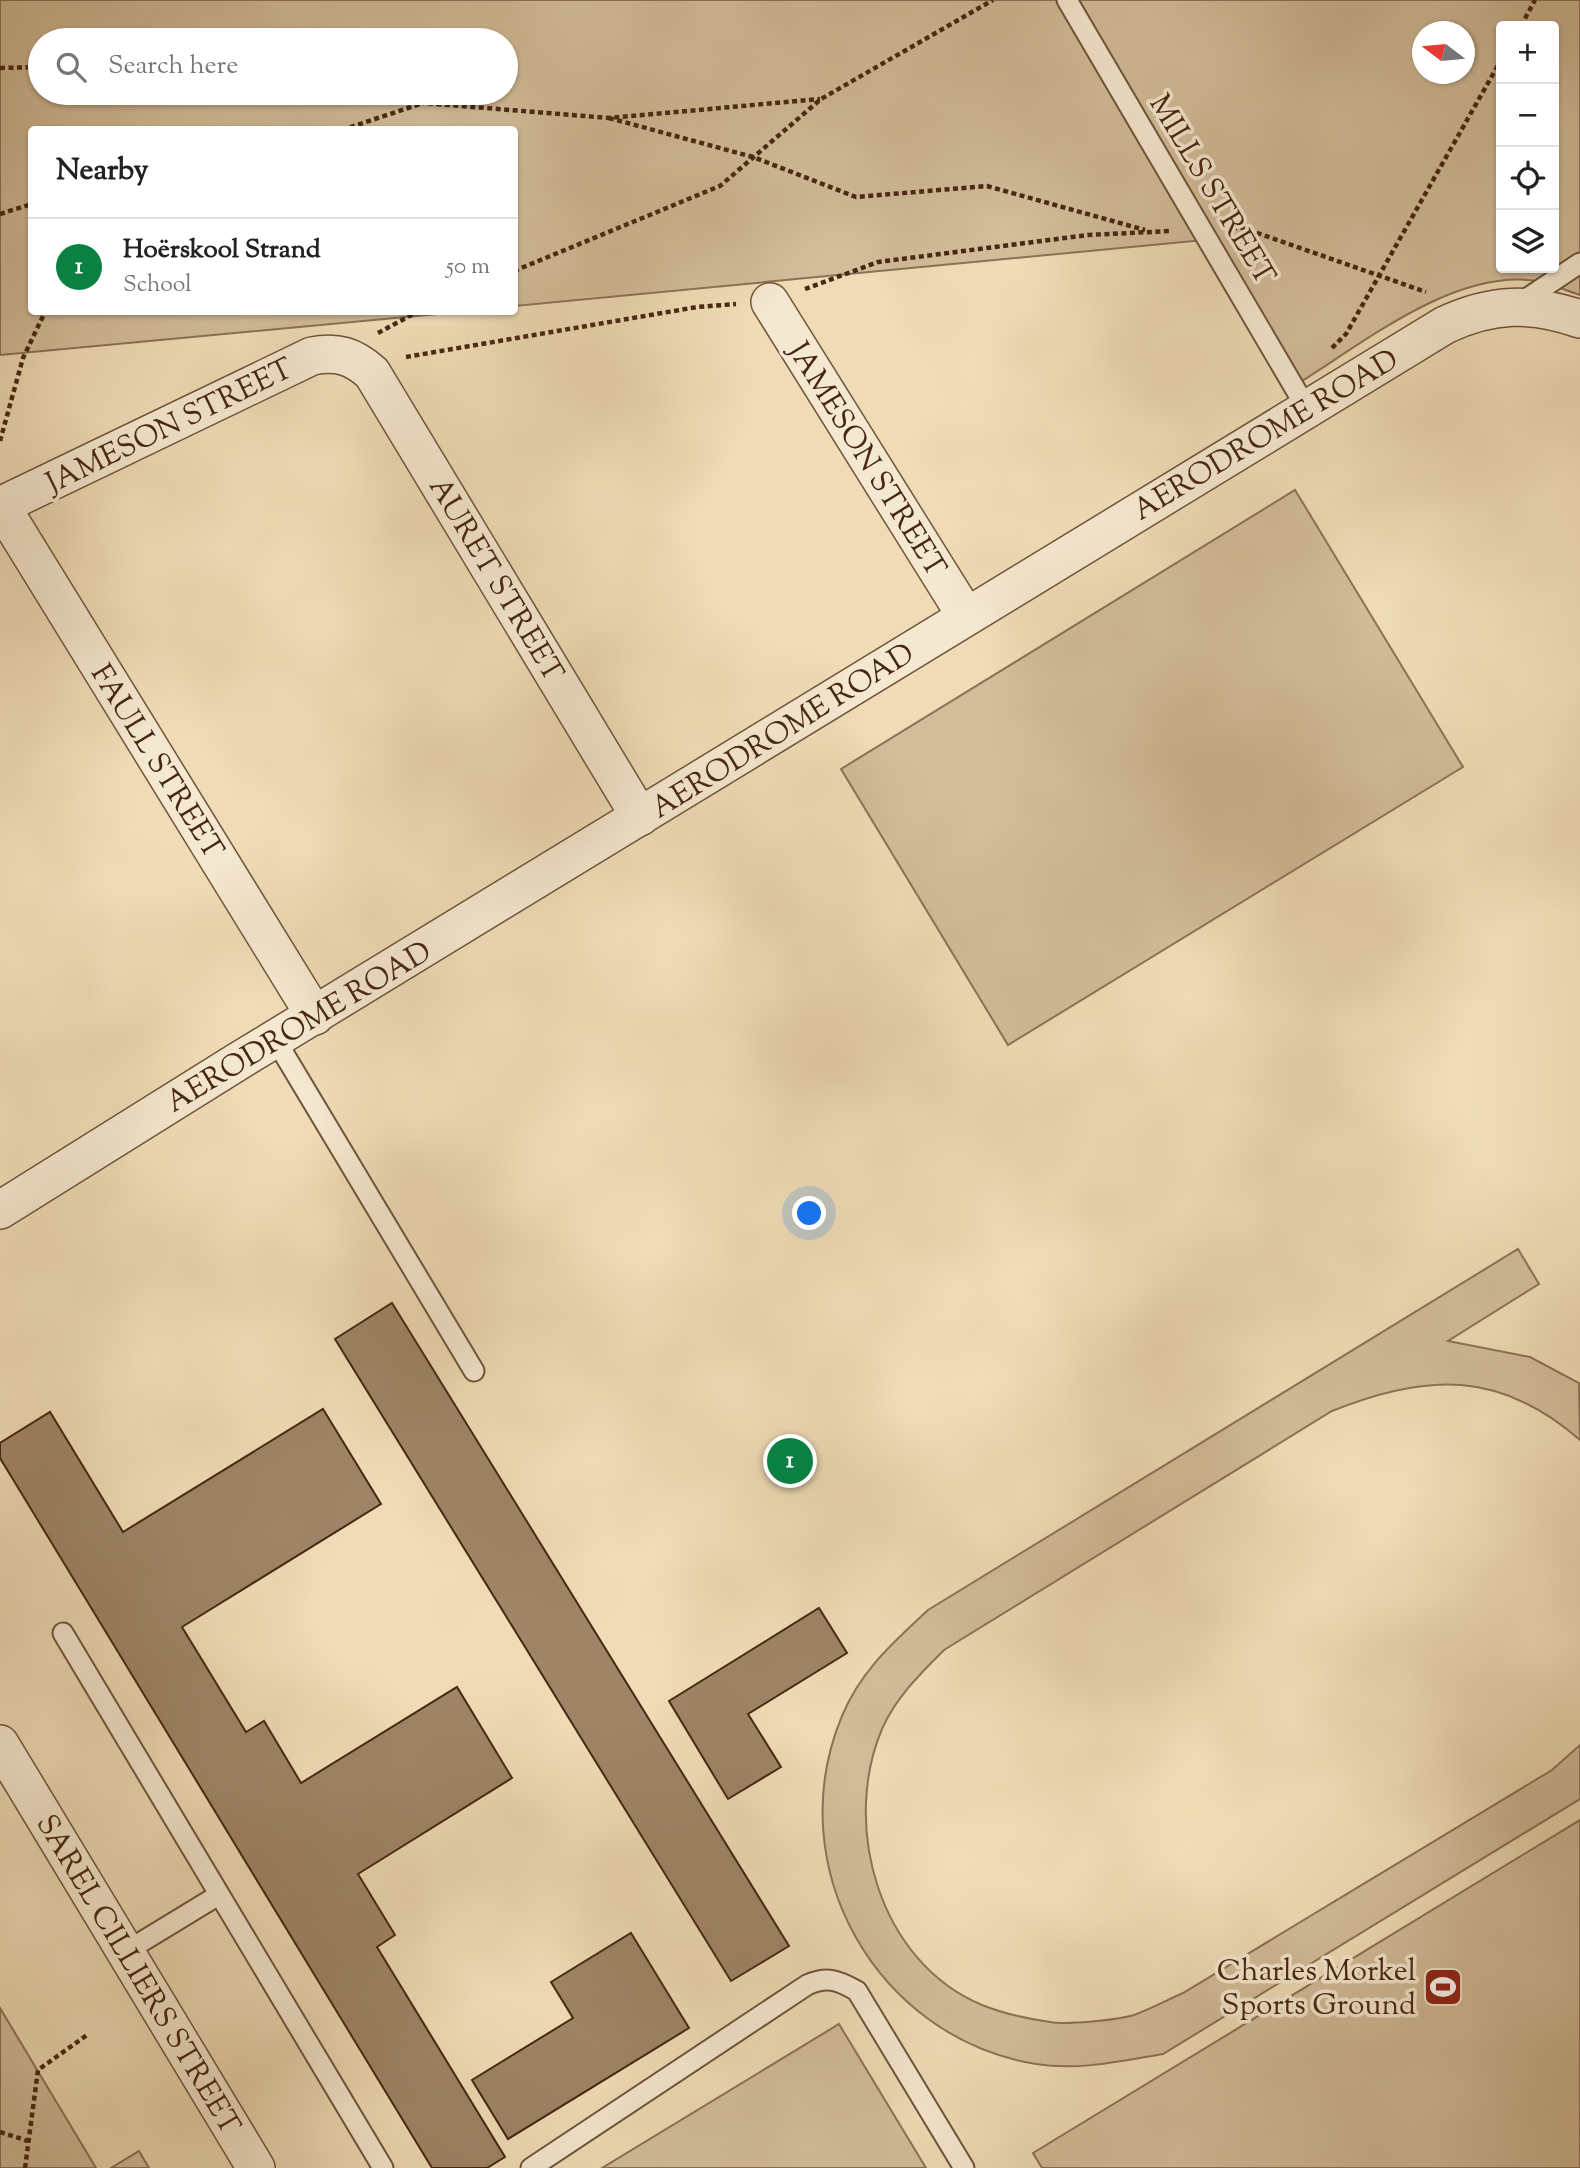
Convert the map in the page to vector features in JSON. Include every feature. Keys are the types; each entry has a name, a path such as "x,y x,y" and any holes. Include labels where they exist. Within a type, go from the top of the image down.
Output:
{"street":[{"name":"JAMESON STREET","path":"770,302 966,616"},
{"name":"AERODROME ROAD","path":"0,1210 966,616 1301,397 1472,312 1516,305 1535,306 1580,319"},
{"name":"JAMESON STREET","path":"1,506 312,356 340,354"},
{"name":"AURET STREET","path":"340,354 363,365 379,384 640,817"},
{"name":"FAULL STREET","path":"1,506 315,1016"},
{"name":"SAREL CILLIERS STREET","path":"0,1744 256,2168"}],"lane":[{"name":"MILLS STREET","path":"1067,0 1301,397"},
{"path":"1516,305 1580,263"},
{"path":"275,1039 474,1371"},
{"path":"63,1633 217,1896 383,2168"},
{"path":"125,1952 217,1896"},
{"path":"531,2168 807,1985 822,1978 840,1981 857,1991 964,2168"}],"path":[{"path":"518,269 720,186 821,99 993,0"},
{"path":"1524,21 1535,0"},
{"path":"0,68 28,67"},
{"path":"1301,397 1346,334 1496,69"},
{"path":"449,105 609,118 821,99"},
{"path":"354,126 418,105"},
{"path":"609,118 753,157 856,197 987,186 1152,232"},
{"path":"0,214 28,205"},
{"path":"379,384 402,357 697,307 770,302 878,261 1088,235 1243,228 1406,283 1472,312"},
{"path":"0,441 23,358 44,315"},
{"path":"24,2168 38,2070 86,2035"},
{"path":"0,2132 28,2141"}],"shaded area":[{"path":"0,0 1580,0 1580,295 1529,280 1498,281 1468,288 1406,315 1294,386 1204,240 518,306 518,126 28,126 28,315 427,315 0,355"},
{"path":"1295,490 1463,767 1008,1045 841,769"},
{"path":"1518,1249 1539,1284 1448,1341 1530,1357 1579,1383 1580,1440 1550,1417 1521,1401 1491,1390 1461,1385 1431,1385 1399,1390 1366,1398 1332,1411 944,1650 902,1696 882,1729 870,1767 866,1807 868,1848 878,1887 894,1924 917,1957 946,1985 982,2005 1007,2013 1058,2023 1080,2022 1134,2015 1183,1993 1552,1770 1580,1745 1580,1799 1163,2054 1084,2066 1036,2064 979,2048 929,2020 888,1982 855,1937 834,1885 823,1830 826,1773 842,1716 868,1671 928,1610"},
{"name":"Charles Morkel Sports Ground","path":"1580,1820 1580,2168 1042,2168 1033,2153"},
{"path":"0,2008 96,2168 0,2168"},
{"path":"839,2024 926,2168 602,2168"},
{"path":"139,2151 149,2168 111,2168"}],"building":[{"path":"392,1303 789,1946 731,1981 335,1339"},
{"path":"323,1409 381,1504 182,1627 246,1732 264,1721 301,1783 457,1687 512,1778 358,1874 395,1935 377,1947 505,2157 487,2168 432,2168 0,1458 0,1443 50,1412 123,1532"},
{"path":"819,1608 847,1653 748,1714 781,1767 728,1799 669,1701"},
{"path":"631,1933 689,2028 508,2139 472,2080 573,2018 551,1982"}],"place":[{"name":"Hoërskool Strand","path":"790,1461"},
{"name":"Charles Morkel Sports Ground","path":"1443,1987"}]}
